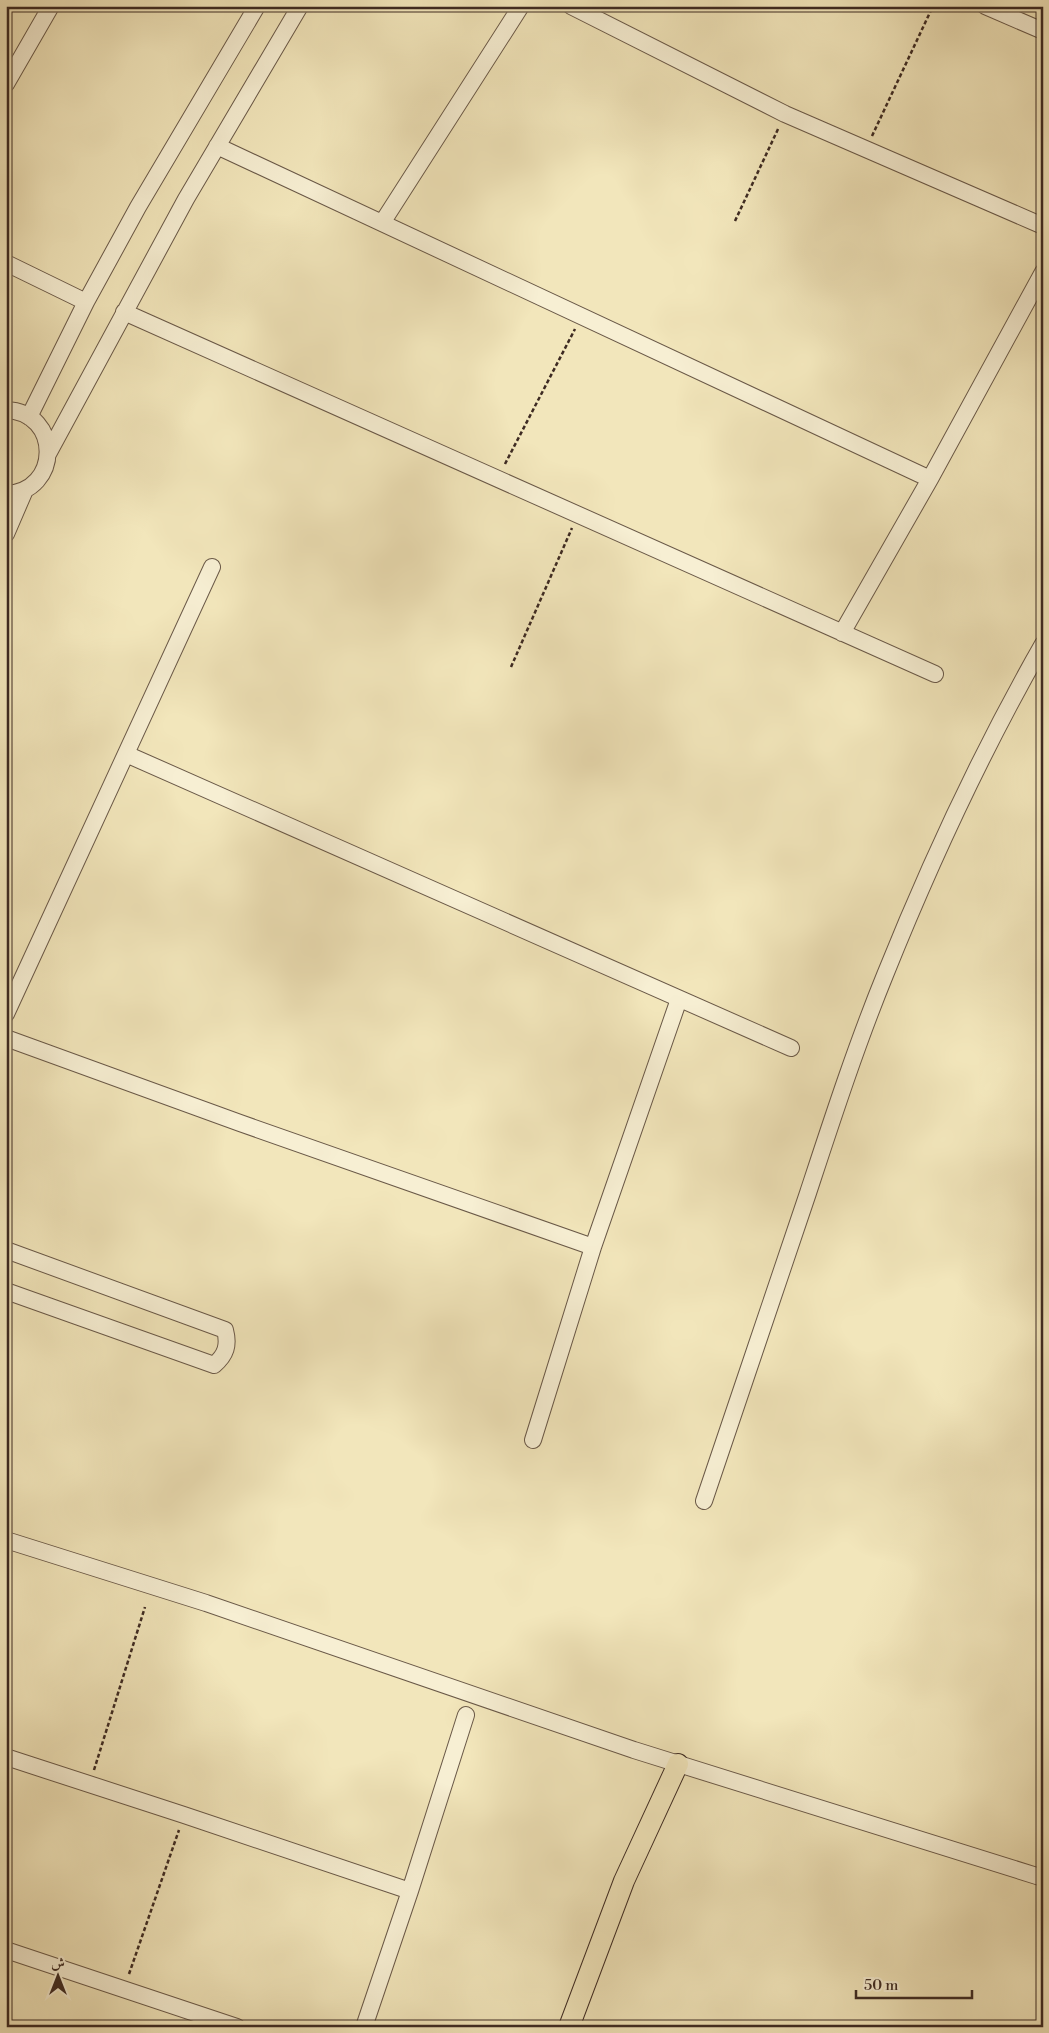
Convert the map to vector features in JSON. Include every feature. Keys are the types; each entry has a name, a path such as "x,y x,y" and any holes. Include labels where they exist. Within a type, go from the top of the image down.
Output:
{"main road":[{"path":"569,2027 627,1874 678,1764"}],"street":[{"path":"6,84 51,6"},
{"path":"29,417 86,302 192,113 257,6"},
{"path":"48,454 124,312 217,146 300,6"},
{"path":"382,223 521,6"},
{"path":"571,6 785,114 1043,226"},
{"path":"985,6 1043,31"},
{"path":"217,146 930,479"},
{"path":"6,263 86,302"},
{"path":"842,633 930,479 1043,272"},
{"path":"124,312 935,674"},
{"path":"6,410 19,412 38,424 48,443 46,466 39,478 24,490 6,494"},
{"path":"6,534 24,490"},
{"path":"6,1014 212,567"},
{"path":"704,1501 846,1078 881,984 905,925 959,808 996,732 1043,644"},
{"path":"126,754 792,1048"},
{"path":"533,1440 593,1247 679,999"},
{"path":"6,1038 240,1123 593,1247"},
{"path":"6,1250 225,1330 228,1340 226,1350 222,1358 214,1365 6,1291"},
{"path":"6,1540 206,1603 543,1720 1043,1878"},
{"path":"364,2027 410,1892 466,1715"},
{"path":"6,1757 410,1892"},
{"path":"6,1950 237,2027"}],"path":[{"path":"866,150 933,6"},
{"path":"735,221 785,114"},
{"path":"498,479 582,316"},
{"path":"511,667 578,515"},
{"path":"89,1784 145,1606"},
{"path":"124,1988 184,1815"}]}
